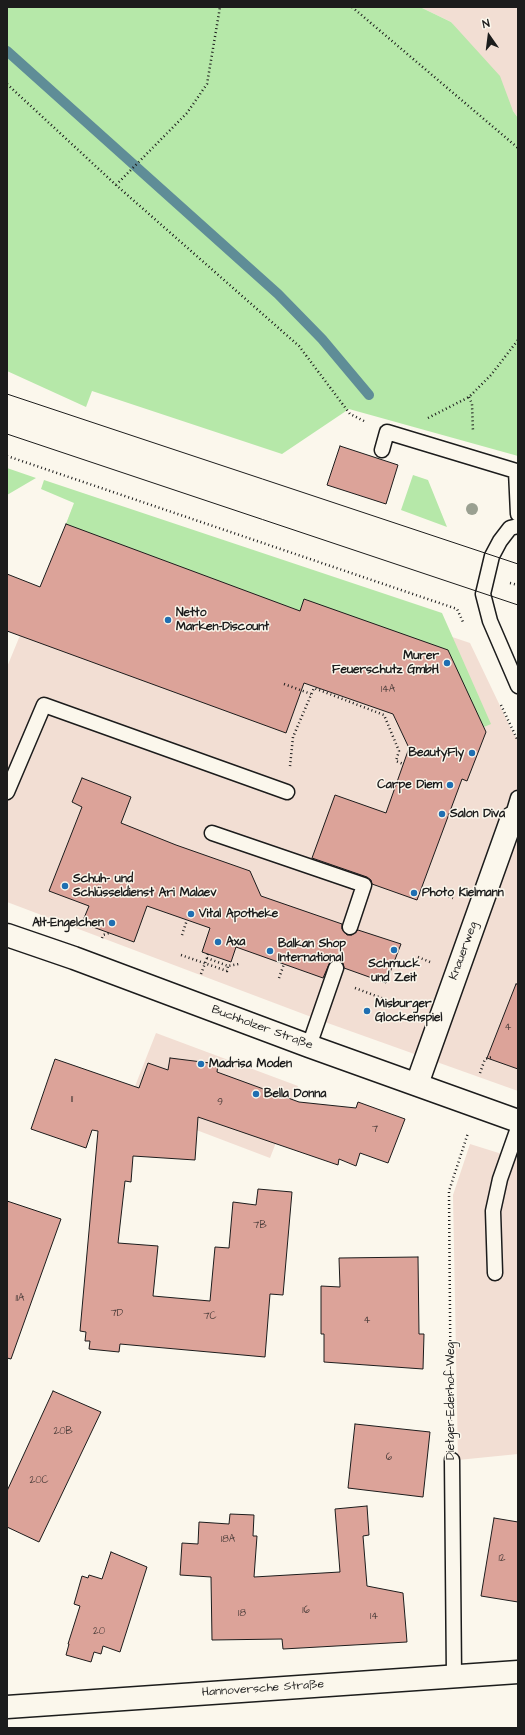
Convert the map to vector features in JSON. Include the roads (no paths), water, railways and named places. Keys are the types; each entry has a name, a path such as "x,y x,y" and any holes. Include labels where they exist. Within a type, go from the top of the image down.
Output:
{"main road":[{"name":"Knauerweg","path":"417,1084 512,818"},
{"name":"Buchholzer Straße","path":"7,934 309,1046 518,1121"},
{"name":"Hannoversche Straße","path":"7,1707 518,1672"}],"lane":[{"path":"382,450 387,432 516,471 518,514"},
{"path":"518,526 510,528 492,556 483,594 490,620 518,686"},
{"path":"7,792 44,705 287,792"},
{"path":"512,818 518,798"},
{"path":"212,833 364,885 350,927"},
{"path":"309,1046 336,968"},
{"path":"495,1273 493,1211 500,1179 518,1128"},
{"name":"Dietger-Ederhof-Weg","path":"452,1460 454,1676"}],"waterway":[{"path":"7,51 278,294 322,339 369,395"}],"tram line":[{"path":"7,394 518,564"},
{"path":"7,434 518,605"}],"place":[{"name":"Netto Marken-Discount","path":"168,620"},
{"name":"Murer Feuerschutz GmbH","path":"447,663"},
{"name":"BeautyFly","path":"472,753"},
{"name":"Carpe Diem","path":"450,785"},
{"name":"Salon Diva","path":"442,814"},
{"name":"Schuh- und Schlüsseldienst Ari Malaev","path":"65,886"},
{"name":"Photo Kielmann","path":"414,893"},
{"name":"Vital Apotheke","path":"191,914"},
{"name":"Alt-Engelchen","path":"112,923"},
{"name":"Axa","path":"218,942"},
{"name":"Schmuck und Zeit","path":"394,950"},
{"name":"Balkan Shop International","path":"270,951"},
{"name":"Misburger Glockenspiel","path":"367,1011"},
{"name":"Madrisa Moden","path":"201,1064"},
{"name":"Bella Donna","path":"256,1094"}]}
